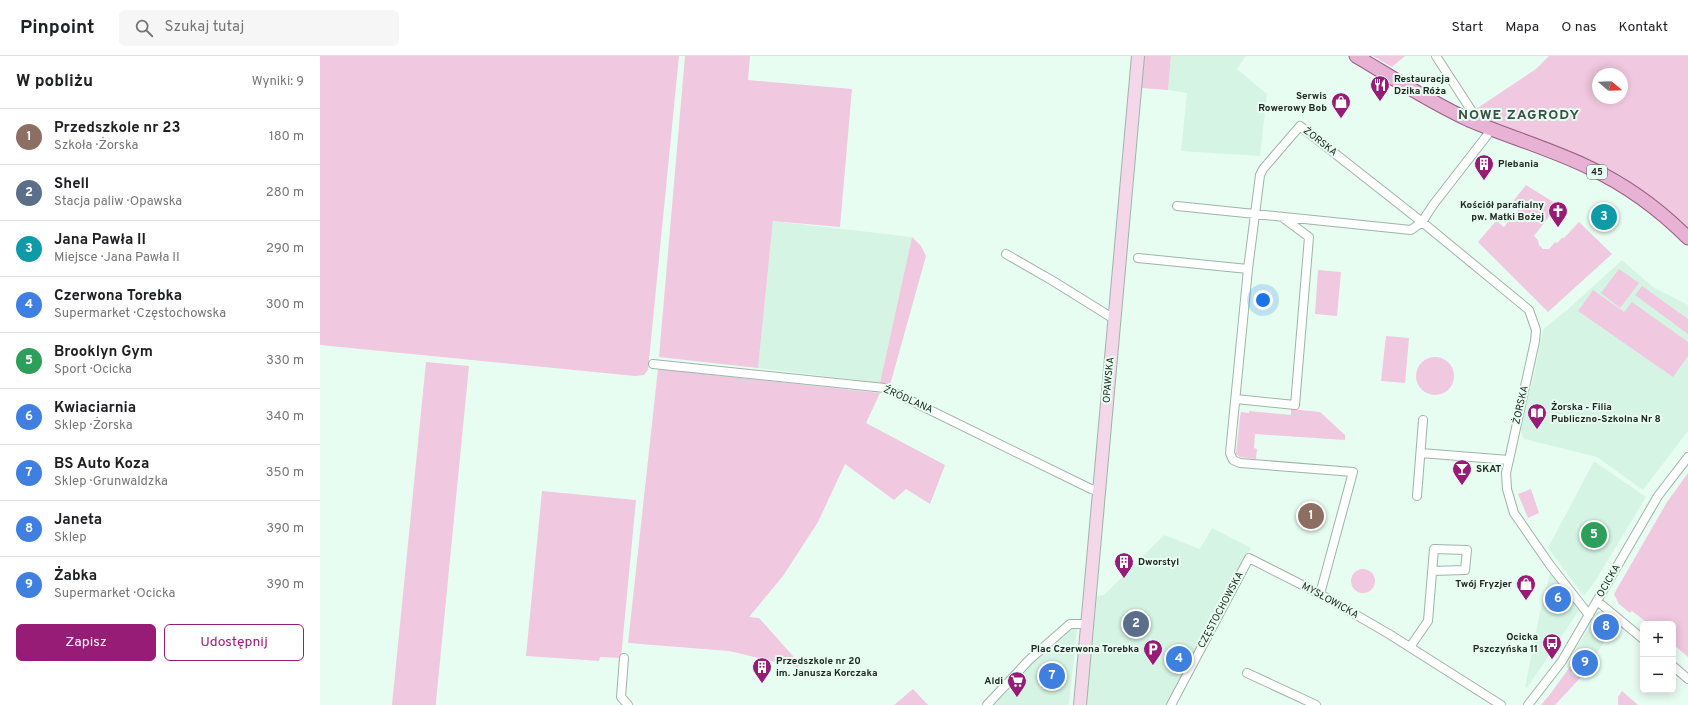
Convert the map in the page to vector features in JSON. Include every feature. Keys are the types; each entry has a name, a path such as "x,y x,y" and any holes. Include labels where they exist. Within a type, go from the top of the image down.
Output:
{"main road":[{"name":"OPAWSKA","path":"1080,705 1088,624 1098,490 1138,56"},
{"name":"45","path":"1356,56 1451,111 1492,129 1579,163 1609,178 1650,205 1688,238"}],"street":[{"path":"1436,56 1473,113 1471,120"},
{"name":"ŻORSKA","path":"1320,594 1353,472 1240,464 1235,462 1230,453 1254,214 1261,171 1300,126 1422,222 1529,310 1536,330 1534,350 1506,473 1507,490 1514,513 1550,565 1589,615"},
{"path":"1177,206 1411,230 1422,222 1432,205 1492,129"},
{"path":"1236,399 1295,405 1309,237 1282,217"},
{"path":"1006,254 1114,319"},
{"path":"1138,258 1248,269"},
{"name":"ŹRÓDLANA","path":"653,364 885,388 1091,489 1098,490"},
{"path":"1417,496 1423,420"},
{"path":"1421,454 1509,460"},
{"name":"OCICKA","path":"1528,705 1554,673 1658,496 1688,457"},
{"path":"1410,647 1428,621 1432,571 1434,550 1467,550 1465,570 1432,571"},
{"name":"MYSŁOWICKA","path":"1249,558 1320,594 1410,647 1501,705"},
{"name":"CZĘSTOCHOWSKA","path":"1171,705 1249,558"},
{"path":"1597,601 1640,637"},
{"path":"987,705 1029,660 1070,624 1088,624"},
{"path":"624,658 620,697 628,705"},
{"path":"1676,669 1688,679"},
{"path":"1247,673 1316,705"}],"shaded area":[{"path":"320,56 679,56 648,370 644,375 635,376 320,345"},
{"path":"685,56 750,56 748,80 852,89 840,227 773,221 758,368 659,357"},
{"path":"1144,56 1171,56 1168,90 1141,88"},
{"path":"1171,56 1246,56 1237,69 1267,94 1260,156 1181,151 1187,93 1168,90"},
{"path":"1373,56 1405,56 1392,67"},
{"path":"1549,56 1688,56 1688,228 1642,191 1609,170 1556,146 1485,119 1476,109 1536,69"},
{"path":"1526,185 1558,205 1534,236 1543,249 1549,249 1555,242 1557,243 1564,238 1579,222 1612,254 1548,312 1478,242 1496,221 1504,227 1518,211 1511,204"},
{"path":"773,221 912,237 880,383 758,368"},
{"path":"912,237 921,246 926,256 890,385 880,383"},
{"path":"1622,260 1653,287 1688,305 1688,431 1643,490 1597,457 1524,439 1520,429 1534,374 1543,329 1566,311"},
{"path":"1619,269 1639,283 1620,308 1601,293"},
{"path":"1318,270 1341,272 1337,316 1315,314"},
{"path":"1642,286 1688,319 1688,334 1635,295"},
{"path":"1593,290 1624,312 1632,302 1688,342 1688,356 1673,377 1578,311"},
{"path":"1386,336 1409,338 1405,383 1381,381"},
{"path":"1435,357 1445,360 1451,366 1454,376 1451,386 1445,392 1435,395 1425,392 1419,386 1416,376 1419,366 1425,360"},
{"path":"426,362 469,366 436,705 392,705"},
{"path":"658,369 880,393 866,423 945,465 930,504 906,489 894,500 845,464 818,522 783,576 749,617 759,618 801,665 797,667 729,651 628,643"},
{"path":"1291,409 1320,412 1345,435 1345,440 1255,434 1254,448 1257,449 1256,459 1240,457 1236,454 1241,412 1249,413 1249,411 1291,415"},
{"path":"1594,461 1646,497 1596,580 1584,596 1548,548"},
{"path":"1688,473 1688,657 1676,647 1676,621 1645,621 1632,611 1630,613 1619,604 1614,594 1667,502"},
{"path":"1531,489 1539,513 1528,518 1518,494"},
{"path":"542,491 636,500 621,658 600,657 599,661 526,656"},
{"path":"1212,528 1251,548 1167,705 1086,705 1097,596 1104,595 1164,535 1200,549"},
{"path":"1363,569 1371,573 1375,581 1371,589 1363,593 1355,589 1351,581 1355,573"},
{"path":"1551,570 1580,609 1527,688 1525,687 1540,612"},
{"path":"1598,611 1615,625 1582,676 1576,677 1571,673 1573,671 1566,667"},
{"path":"1069,629 1077,629 1069,705 991,705 1009,685"},
{"path":"1577,657 1578,659 1571,673 1576,677 1582,676 1555,705 1541,705 1551,693"},
{"path":"913,689 928,705 894,705"},
{"path":"1622,691 1638,705 1618,705 1618,697"}],"place":[{"name":"Restauracja Dzika Róża","path":"1380,102"},
{"name":"Serwis Rowerowy Bob","path":"1341,119"},
{"name":"Plebania","path":"1484,181"},
{"name":"Jana Pawła II","path":"1604,217"},
{"name":"Kościół parafialny pw. Matki Bożej","path":"1558,228"},
{"name":"Żorska - Filia Publiczno-Szkolna Nr 8","path":"1537,430"},
{"name":"SKAT","path":"1462,486"},
{"name":"Przedszkole nr 23","path":"1311,516"},
{"name":"Brooklyn Gym","path":"1594,535"},
{"name":"Dworstyl","path":"1124,579"},
{"name":"Kwiaciarnia","path":"1558,599"},
{"name":"Twój Fryzjer","path":"1526,601"},
{"name":"Shell","path":"1136,624"},
{"name":"Janeta","path":"1606,627"},
{"name":"Czerwona Torebka","path":"1179,659"},
{"name":"Ocicka Pszczyńska 11","path":"1552,660"},
{"name":"Żabka","path":"1585,663"},
{"name":"Plac Czerwona Torebka","path":"1153,666"},
{"name":"BS Auto Koza","path":"1052,676"},
{"name":"Przedszkole nr 20 im. Janusza Korczaka","path":"762,684"},
{"name":"Aldi","path":"1017,698"}],"district":[{"name":"NOWE ZAGRODY","path":"1519,115"}]}
